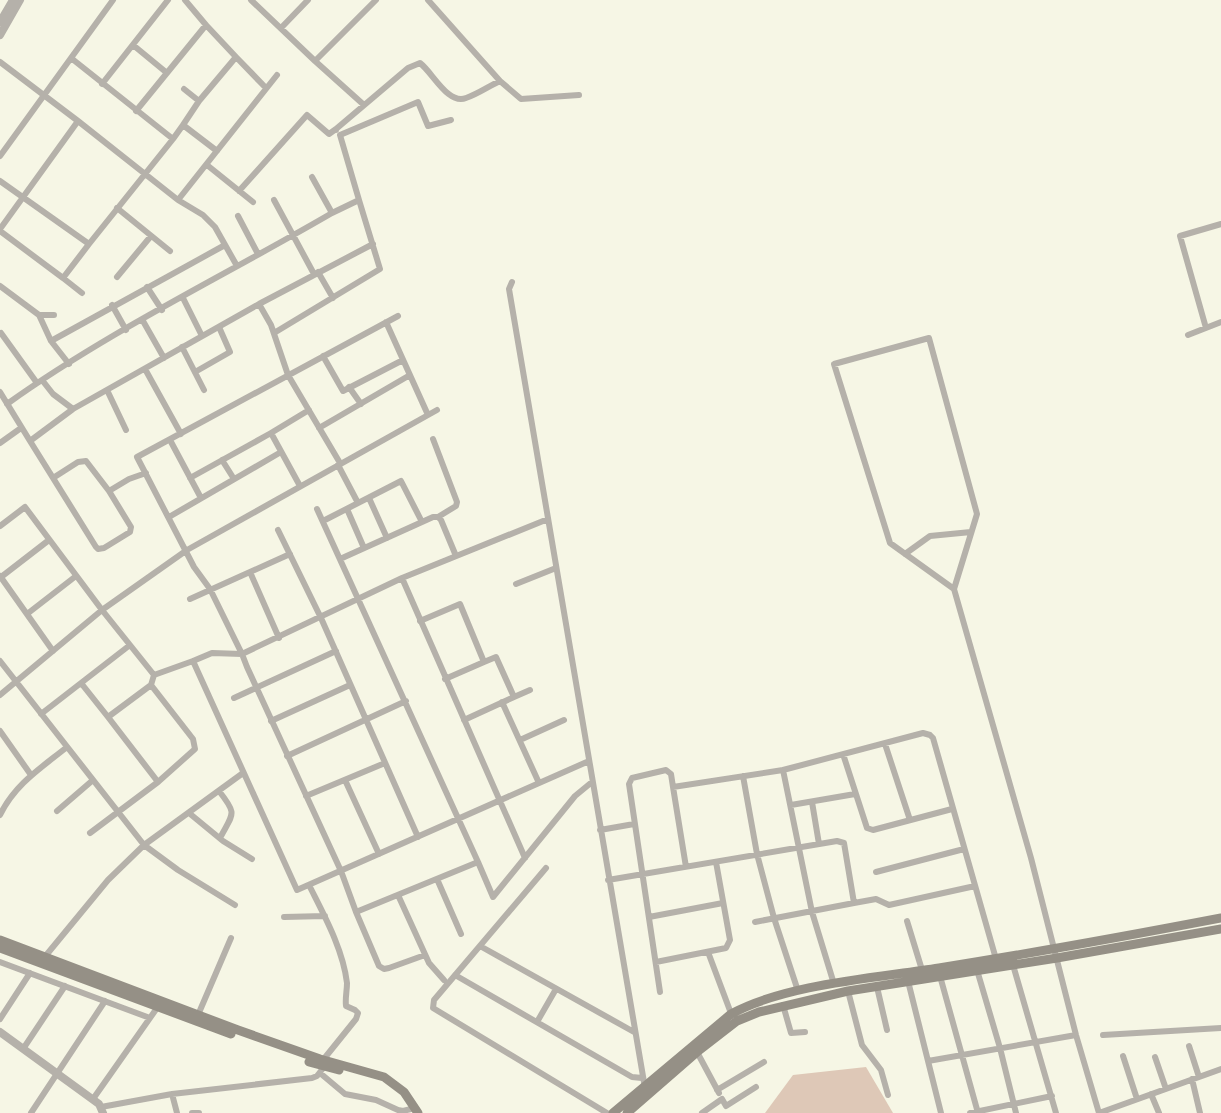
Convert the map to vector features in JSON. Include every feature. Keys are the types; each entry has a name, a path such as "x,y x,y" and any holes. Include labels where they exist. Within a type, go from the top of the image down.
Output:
{"main road":[{"path":"627,1113 645,1086 697,1052 734,1018 848,991 1013,964 1221,918"},
{"path":"613,1113 754,1003 798,991 922,970 996,959 1056,954 1221,929"},
{"path":"0,940 157,1008 322,1066 381,1080 404,1092 416,1110"},
{"path":"0,948 42,960 198,1015 322,1066"}],"street":[{"path":"0,21 13,0"},
{"path":"0,35 20,0"},
{"path":"0,156 114,0"},
{"path":"102,84 168,0"},
{"path":"185,0 266,88"},
{"path":"251,0 364,105"},
{"path":"281,28 308,0"},
{"path":"315,61 376,0"},
{"path":"428,0 500,81 521,99 579,95"},
{"path":"136,111 206,25"},
{"path":"133,45 167,73"},
{"path":"63,278 173,139 199,101 236,57"},
{"path":"71,58 173,139"},
{"path":"0,62 178,200 203,215 215,227 237,266"},
{"path":"239,190 307,115 329,134 408,68 420,63 451,97 460,100 500,81"},
{"path":"178,200 277,75"},
{"path":"184,89 199,101"},
{"path":"340,135 418,102 428,126 451,120"},
{"path":"78,121 0,230 82,293"},
{"path":"183,125 217,151"},
{"path":"274,333 380,269 340,135 336,129"},
{"path":"207,165 253,202"},
{"path":"312,177 332,213"},
{"path":"0,181 89,244"},
{"path":"274,200 333,298"},
{"path":"7,404 69,363 258,254 359,200"},
{"path":"117,208 170,251"},
{"path":"238,216 258,254"},
{"path":"1206,328 1180,236 1221,224"},
{"path":"117,277 151,236"},
{"path":"30,441 73,409 106,390 259,304 373,244"},
{"path":"51,341 112,305 225,245"},
{"path":"512,282 509,290 645,1086"},
{"path":"0,286 39,315 51,341 69,363"},
{"path":"147,287 162,310"},
{"path":"183,298 202,336"},
{"path":"259,304 274,333 288,375 339,464 358,503"},
{"path":"112,305 126,330"},
{"path":"39,315 54,315"},
{"path":"398,316 137,457 194,567 210,589 243,654 256,688 340,871 379,966 384,969 389,968 425,955"},
{"path":"142,321 164,358"},
{"path":"386,322 428,415"},
{"path":"1188,335 1221,322"},
{"path":"195,372 230,352 219,327"},
{"path":"9,328 1,334 40,381 73,409"},
{"path":"954,589 890,543 834,364 929,338 977,514 954,589 1099,1113 1221,1069"},
{"path":"182,347 204,390"},
{"path":"323,356 343,391 403,360"},
{"path":"145,369 181,434"},
{"path":"319,428 410,375"},
{"path":"350,387 361,404"},
{"path":"106,390 126,430"},
{"path":"0,392 21,428 98,549 104,548 131,530 109,491 86,461 78,462 53,478"},
{"path":"190,478 309,410"},
{"path":"0,695 102,610 187,550 437,410"},
{"path":"0,443 21,428"},
{"path":"271,433 300,486"},
{"path":"340,559 438,517 456,506 457,502 433,439"},
{"path":"170,440 201,498"},
{"path":"169,517 281,452"},
{"path":"222,460 234,479"},
{"path":"109,491 129,479 146,473"},
{"path":"323,521 401,482 422,522"},
{"path":"369,498 387,538"},
{"path":"0,526 25,507 154,675"},
{"path":"317,509 460,818 493,897 575,796 592,782"},
{"path":"347,509 364,548"},
{"path":"438,517 456,556"},
{"path":"154,675 212,653 243,654 402,578 548,519"},
{"path":"278,530 321,618 418,837"},
{"path":"904,554 930,536 972,532"},
{"path":"49,540 0,577 54,651"},
{"path":"190,599 290,554"},
{"path":"516,584 556,568"},
{"path":"250,572 279,638"},
{"path":"27,614 76,576"},
{"path":"402,578 525,858"},
{"path":"420,621 460,604 484,662"},
{"path":"41,714 130,645"},
{"path":"234,698 336,651"},
{"path":"445,679 496,657 514,697"},
{"path":"193,661 297,890 589,761"},
{"path":"0,662 144,845 178,870 235,906"},
{"path":"108,717 151,685 154,675"},
{"path":"81,683 158,782"},
{"path":"90,833 158,782 193,752 196,745 151,685"},
{"path":"271,721 351,685"},
{"path":"464,720 530,690"},
{"path":"288,756 406,701"},
{"path":"502,702 539,783"},
{"path":"520,740 564,720"},
{"path":"0,731 31,775"},
{"path":"674,787 783,770 923,733 930,735 933,738 996,959"},
{"path":"885,744 910,820"},
{"path":"0,815 12,793 67,747"},
{"path":"843,754 867,828 873,830 952,809"},
{"path":"306,796 385,763"},
{"path":"660,992 634,824 629,781 632,778 666,770 671,774 686,867"},
{"path":"783,770 812,912 834,984"},
{"path":"42,960 108,880 144,845 243,773"},
{"path":"743,776 757,854 774,918 798,991"},
{"path":"57,811 93,780"},
{"path":"345,780 379,854"},
{"path":"219,791 232,807 233,813 220,838"},
{"path":"791,805 855,794"},
{"path":"812,802 819,844"},
{"path":"189,813 220,838 252,859"},
{"path":"600,830 634,824"},
{"path":"608,880 841,840 844,843 854,903"},
{"path":"876,872 964,849"},
{"path":"356,912 478,862"},
{"path":"656,962 726,948 729,945 716,862"},
{"path":"546,868 433,1004 435,1010 607,1113"},
{"path":"437,879 461,934"},
{"path":"0,1032 93,1099 102,1110 172,1094 312,1077 358,1017 357,1011 346,1006 343,964 325,916 309,885"},
{"path":"755,922 876,899 889,905 975,886"},
{"path":"398,895 425,955 444,980"},
{"path":"649,917 723,903"},
{"path":"284,917 325,916"},
{"path":"907,921 922,970"},
{"path":"198,1015 231,938"},
{"path":"480,946 634,1032"},
{"path":"708,952 734,1018"},
{"path":"0,962 150,1018"},
{"path":"1013,964 1056,1113"},
{"path":"977,970 1016,1113"},
{"path":"0,1019 30,973"},
{"path":"455,975 645,1086"},
{"path":"940,976 978,1112"},
{"path":"908,981 941,1113"},
{"path":"23,1049 65,986"},
{"path":"877,987 887,1030"},
{"path":"537,1022 556,989"},
{"path":"848,991 862,1045 881,1070 888,1095"},
{"path":"31,1113 105,1001"},
{"path":"783,1005 791,1034 805,1032"},
{"path":"93,1099 157,1008"},
{"path":"1103,1035 1221,1028"},
{"path":"928,1061 1076,1035"},
{"path":"1189,1046 1200,1113"},
{"path":"697,1052 730,1113"},
{"path":"1123,1056 1137,1099"},
{"path":"1155,1057 1166,1089"},
{"path":"717,1090 764,1062"},
{"path":"322,1066 345,1094 376,1100 398,1110 416,1110"},
{"path":"726,1106 756,1087"},
{"path":"172,1094 177,1113"},
{"path":"1151,1094 1159,1113"},
{"path":"970,1113 1052,1096"},
{"path":"702,1113 722,1099"},
{"path":"192,1113 199,1113"}],"shaded area":[{"path":"866,1067 893,1113 765,1113 793,1075"}]}
